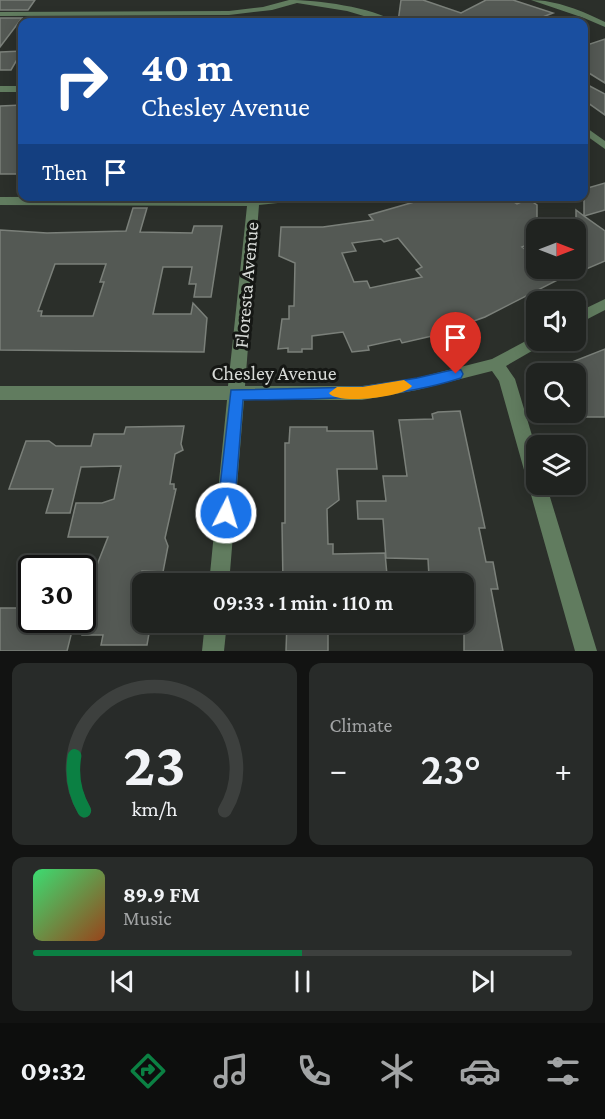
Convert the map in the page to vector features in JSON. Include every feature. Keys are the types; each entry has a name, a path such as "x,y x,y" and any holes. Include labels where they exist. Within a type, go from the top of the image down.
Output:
{"street":[{"path":"0,14 229,13 284,6 296,0 348,9 378,18"},
{"path":"535,0 587,16 605,25"},
{"path":"560,8 569,0"},
{"path":"587,16 605,15"},
{"path":"0,90 18,89"},
{"path":"588,132 605,146"},
{"path":"0,201 262,201"},
{"name":"Floresta Avenue","path":"220,573 253,202"},
{"path":"586,314 605,304"},
{"name":"Chesley Avenue","path":"0,393 362,393 417,384 496,364 526,347"},
{"path":"496,364 507,380 526,446"},
{"path":"540,495 586,651"},
{"path":"213,651 215,633"}],"building":[{"path":"0,0 35,0 28,10 0,10"},
{"path":"401,0 423,0 461,13 486,0 513,0 553,13 540,18 399,18"},
{"path":"0,18 18,18 18,23 0,47"},
{"path":"605,39 605,83 588,72 588,45"},
{"path":"18,51 18,58 11,70 0,70 0,52"},
{"path":"588,85 605,94 605,115 588,103"},
{"path":"18,105 18,174 0,174 0,106"},
{"path":"605,183 605,210 584,216 584,201 588,201 588,188"},
{"path":"418,201 512,201 517,204 531,201 537,205 537,219 526,219 526,245 522,247 526,250 526,279 559,279 536,291 526,291 526,296 485,317 432,336 402,343 400,339 368,346 369,350 352,352 343,332 312,336 312,349 302,349 302,352 288,352 288,348 278,349 282,319 289,319 289,306 294,306 295,263 279,256 281,227 323,227 373,220 369,215","holes":["398,238 422,267 416,270 422,277 370,288 367,281 354,282 342,253 356,251 352,243 381,239 384,242"]},
{"path":"133,208 147,208 140,232 192,233 194,226 222,226 211,297 194,297 196,284 189,284 192,267 163,267 153,314 191,314 193,303 207,318 204,352 0,350 0,230 47,233 126,231","holes":["55,264 106,264 100,282 104,282 93,316 41,316 42,311 38,311"]},
{"path":"576,210 605,231 605,261 586,269 586,219 576,219"},
{"path":"605,349 605,417 586,417 586,363 572,362"},
{"path":"460,411 485,528 479,528 486,562 493,562 498,589 491,589 503,651 464,651 464,633 474,633 474,573 429,573 428,559 386,558 383,519 358,519 357,501 386,501 383,476 407,476 399,420 433,419 432,414"},
{"path":"184,426 181,444 183,450 175,454 170,484 174,484 174,489 176,489 165,538 168,546 163,572 132,573 132,633 149,633 147,645 101,645 103,635 82,635 82,633 96,633 96,567 108,537 68,537 76,503 102,503 114,499 121,466 81,467 70,513 46,513 53,489 9,489 26,441 49,441 56,446 91,446 94,434 124,434 126,427"},
{"path":"290,427 327,427 327,431 373,431 377,469 337,469 339,500 327,509 328,544 333,544 333,554 385,553 387,573 283,573 285,443 289,443"},
{"path":"0,608 18,608 18,633 72,633 67,651 0,651"},
{"path":"287,633 328,633 328,651 286,651"}],"slow traffic":[{"path":"337,393 362,393 404,386"}],"route":[{"path":"226,513 236,394 362,393 417,384 456,374"}]}
